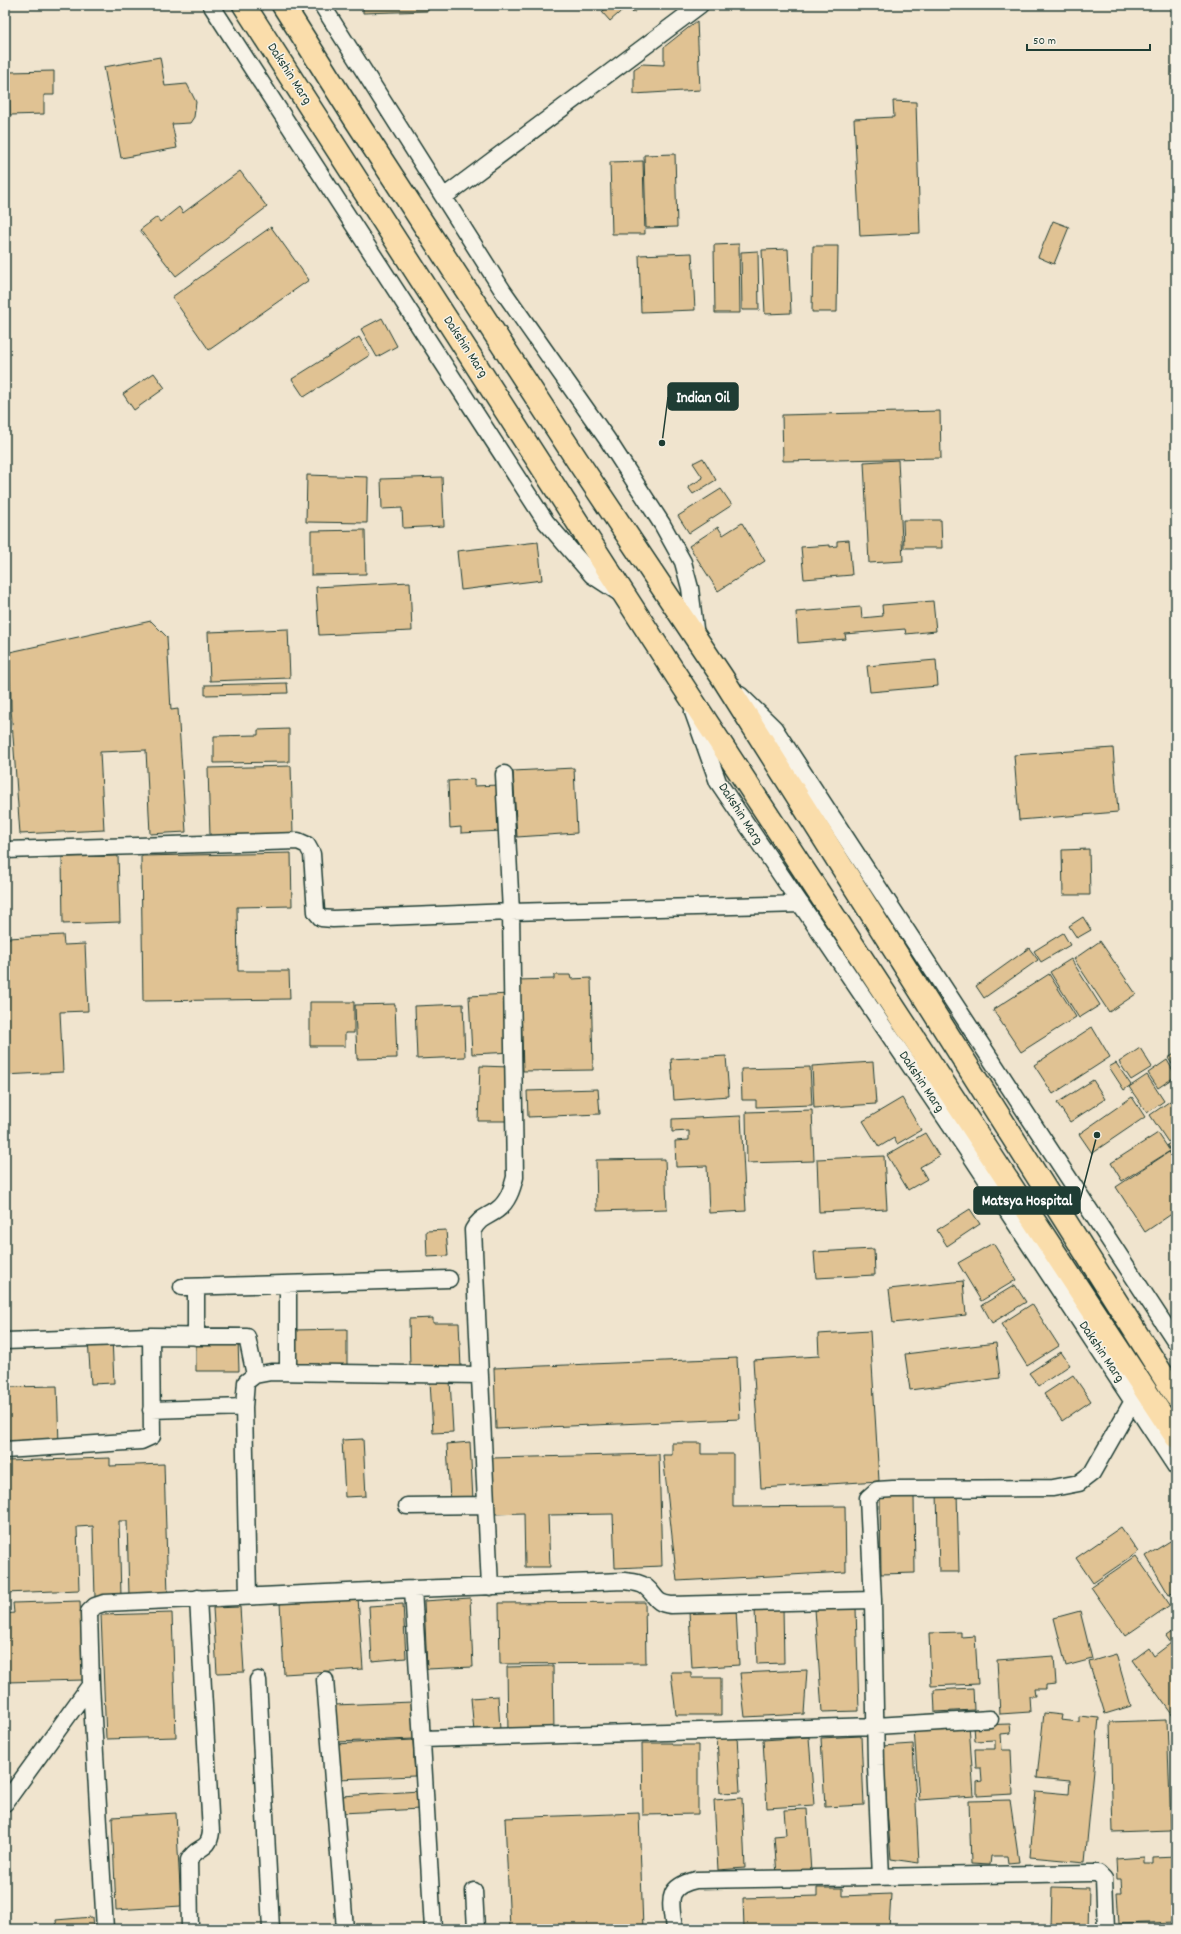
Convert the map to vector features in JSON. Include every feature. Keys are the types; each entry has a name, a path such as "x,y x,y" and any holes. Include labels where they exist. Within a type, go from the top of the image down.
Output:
{"highway":[{"name":"Dakshin Marg","path":"244,5 684,689 1176,1437"},
{"path":"291,8 355,119 551,420 722,677 1176,1396"}],"street":[{"path":"212,5 546,522 592,575 626,597"},
{"path":"322,5 445,196 503,291 607,439 662,524 683,562 692,594 696,639"},
{"path":"445,196 700,5"},
{"path":"722,677 774,728 1176,1340"},
{"name":"Dakshin Marg","path":"684,689 718,782 1176,1467"},
{"path":"490,1587 473,1230 478,1220 498,1209 510,1195 515,1177 510,912 504,774"},
{"path":"5,850 298,841 307,845 312,854 316,912 321,918 333,919 510,912 801,904"},
{"path":"196,1337 189,1287 449,1279"},
{"path":"288,1284 288,1372"},
{"path":"5,1341 151,1336 248,1337 255,1375"},
{"path":"5,1450 141,1441 152,1436 151,1336"},
{"path":"248,1596 244,1407 246,1382 255,1375 271,1372 480,1375"},
{"path":"881,1877 873,1600 868,1498 877,1490 953,1487 1053,1488 1080,1483 1092,1473 1133,1401"},
{"path":"151,1410 244,1407"},
{"path":"407,1506 486,1505"},
{"path":"105,1929 88,1618 89,1612 95,1606 104,1603 198,1598 624,1581 637,1583 647,1588 656,1600 662,1604 671,1605 873,1600"},
{"path":"413,1589 433,1929"},
{"path":"190,1929 189,1860 192,1854 207,1846 210,1840 211,1832 198,1598"},
{"path":"258,1680 271,1929"},
{"path":"325,1680 345,1929"},
{"path":"5,1804 91,1684"},
{"path":"422,1739 876,1726 990,1719"},
{"path":"674,1929 671,1901 675,1889 681,1884 696,1880 1098,1873 1104,1879 1106,1887 1106,1929"},
{"path":"474,1891 476,1929"}],"building":[{"path":"363,5 428,5 428,11 363,13"},
{"path":"610,5 624,5 626,7 610,21 602,12"},
{"path":"630,5 643,5 633,13 627,7"},
{"path":"697,21 700,90 634,94 634,69 642,64 664,65 664,47"},
{"path":"160,57 165,86 187,84 196,102 194,117 190,123 172,124 177,148 121,158 104,67"},
{"path":"54,71 54,95 44,95 44,114 10,115 9,72"},
{"path":"893,101 916,102 920,233 860,236 854,119 894,117"},
{"path":"675,154 677,227 646,228 644,155"},
{"path":"643,161 645,234 612,234 610,162"},
{"path":"240,171 267,207 176,276 140,230 157,217 160,222 179,207 183,213"},
{"path":"1053,221 1069,227 1054,264 1038,257"},
{"path":"271,227 309,280 209,350 172,297"},
{"path":"739,244 740,313 715,313 714,245"},
{"path":"813,246 838,246 837,312 812,312"},
{"path":"788,249 791,313 765,314 762,250"},
{"path":"758,251 759,310 742,310 741,252"},
{"path":"692,253 695,310 641,312 639,255"},
{"path":"382,318 397,346 377,357 361,329"},
{"path":"359,337 370,355 304,397 292,379"},
{"path":"154,373 165,388 134,410 123,394"},
{"path":"940,411 941,458 783,461 782,415"},
{"path":"703,458 716,480 693,494 688,487 703,478 693,463"},
{"path":"898,460 903,561 869,563 864,462"},
{"path":"307,475 368,477 367,523 306,522"},
{"path":"442,477 444,526 403,528 402,508 382,509 381,479"},
{"path":"721,489 732,505 689,533 678,516"},
{"path":"903,520 941,520 942,548 904,548"},
{"path":"742,523 765,561 718,591 689,546 718,527 723,535"},
{"path":"365,530 366,574 311,575 311,531"},
{"path":"849,540 852,575 804,579 801,547 837,546 837,541"},
{"path":"538,542 542,580 461,590 457,551"},
{"path":"410,582 412,631 319,635 316,587"},
{"path":"933,601 936,631 906,634 905,629 845,634 846,639 798,643 796,612 861,607 862,618 883,616 882,605"},
{"path":"151,621 167,637 171,710 178,709 186,832 150,834 146,750 100,752 104,830 20,834 11,708 10,652"},
{"path":"288,629 290,678 210,681 208,632"},
{"path":"936,660 938,686 870,692 867,666"},
{"path":"287,683 288,693 205,695 205,685"},
{"path":"289,729 289,762 214,763 214,736 258,735 258,730"},
{"path":"1113,748 1118,812 1019,820 1014,755"},
{"path":"291,766 293,834 210,836 208,768"},
{"path":"574,768 577,833 517,837 513,771"},
{"path":"474,779 474,786 499,785 502,831 461,833 461,827 450,828 448,781"},
{"path":"1089,849 1090,895 1063,895 1062,850"},
{"path":"291,853 292,906 237,907 238,971 289,971 290,999 143,1001 141,856"},
{"path":"118,856 120,922 63,924 62,857"},
{"path":"5,881 8,938 63,935 64,945 85,944 88,1011 60,1012 63,1072 5,1075"},
{"path":"1083,917 1091,930 1077,938 1069,926"},
{"path":"1063,933 1070,945 1041,962 1034,951"},
{"path":"1100,941 1136,994 1109,1012 1074,959"},
{"path":"1029,948 1038,960 984,998 976,986"},
{"path":"1071,959 1100,1005 1079,1018 1050,972"},
{"path":"1049,974 1076,1017 1021,1052 993,1010"},
{"path":"554,975 570,975 571,979 591,978 593,1070 523,1071 521,1003 518,1003 517,980 554,979"},
{"path":"510,994 513,1052 472,1054 469,996"},
{"path":"310,1002 354,1002 354,1033 345,1033 345,1046 310,1046"},
{"path":"395,1004 397,1058 357,1059 355,1005"},
{"path":"463,1004 465,1057 417,1059 415,1006"},
{"path":"1092,1027 1110,1057 1053,1094 1034,1065"},
{"path":"1140,1048 1152,1067 1131,1080 1119,1062"},
{"path":"1176,1053 1176,1070 1168,1058"},
{"path":"726,1056 729,1096 674,1100 671,1059"},
{"path":"1167,1060 1176,1076 1158,1088 1148,1073"},
{"path":"873,1062 876,1104 814,1108 812,1066"},
{"path":"1116,1063 1131,1085 1124,1090 1109,1067"},
{"path":"480,1066 510,1067 508,1121 478,1121"},
{"path":"810,1067 812,1105 756,1107 756,1100 742,1100 741,1069"},
{"path":"1147,1075 1164,1101 1147,1113 1129,1087"},
{"path":"1093,1080 1105,1099 1070,1122 1057,1103"},
{"path":"598,1089 600,1114 528,1117 527,1091"},
{"path":"1132,1097 1145,1117 1092,1153 1079,1134"},
{"path":"1176,1097 1176,1136 1168,1142 1150,1115"},
{"path":"902,1098 921,1130 897,1144 894,1138 879,1147 863,1121"},
{"path":"812,1110 814,1161 747,1163 746,1112"},
{"path":"741,1116 746,1211 709,1213 707,1166 676,1167 675,1141 689,1140 689,1131 672,1132 672,1119"},
{"path":"925,1133 939,1156 920,1167 927,1179 908,1190 887,1155"},
{"path":"1158,1133 1170,1151 1122,1181 1111,1163"},
{"path":"1176,1139 1176,1158 1167,1145"},
{"path":"1169,1152 1176,1163 1176,1211 1145,1232 1116,1187"},
{"path":"884,1156 887,1209 819,1212 817,1159"},
{"path":"665,1159 667,1209 597,1211 596,1160"},
{"path":"970,1209 980,1224 947,1246 937,1230"},
{"path":"446,1230 448,1256 427,1257 426,1231"},
{"path":"993,1243 1016,1280 981,1301 958,1263"},
{"path":"874,1249 875,1275 816,1278 814,1252"},
{"path":"963,1281 966,1315 893,1323 889,1289"},
{"path":"1015,1285 1026,1302 992,1323 982,1305"},
{"path":"1032,1304 1059,1346 1027,1366 1001,1324"},
{"path":"433,1318 433,1323 459,1323 461,1368 410,1370 409,1319"},
{"path":"347,1329 347,1370 294,1370 294,1330"},
{"path":"870,1331 879,1481 761,1488 753,1360 819,1356 818,1334"},
{"path":"112,1338 114,1383 91,1384 88,1340"},
{"path":"238,1340 239,1371 196,1371 196,1341"},
{"path":"996,1343 1000,1378 910,1390 905,1354"},
{"path":"1061,1352 1070,1365 1039,1386 1029,1373"},
{"path":"737,1358 740,1419 496,1429 494,1368"},
{"path":"1073,1375 1091,1401 1062,1421 1044,1394"},
{"path":"450,1380 453,1432 433,1433 430,1381"},
{"path":"57,1386 59,1444 5,1444 5,1390 7,1390 7,1387"},
{"path":"363,1439 366,1496 345,1497 342,1440"},
{"path":"470,1442 473,1500 450,1501 447,1444"},
{"path":"672,1443 701,1443 701,1454 733,1454 733,1507 845,1506 846,1572 677,1581 663,1455 672,1455"},
{"path":"659,1454 662,1566 615,1568 613,1514 548,1515 550,1567 525,1567 524,1513 494,1514 492,1458"},
{"path":"110,1458 110,1466 164,1464 168,1595 129,1596 127,1521 119,1521 121,1596 95,1597 93,1526 77,1527 79,1590 5,1593 5,1461"},
{"path":"937,1492 957,1492 959,1572 939,1572"},
{"path":"880,1495 914,1495 915,1573 881,1574"},
{"path":"1121,1527 1138,1552 1093,1583 1076,1558"},
{"path":"1175,1538 1176,1591 1169,1595 1146,1556"},
{"path":"1136,1556 1170,1605 1125,1636 1091,1587"},
{"path":"358,1598 363,1669 284,1674 280,1603"},
{"path":"470,1598 473,1667 427,1669 424,1601"},
{"path":"80,1601 83,1680 7,1682 5,1614 14,1613 13,1603"},
{"path":"645,1602 646,1663 500,1664 499,1603"},
{"path":"403,1604 406,1658 372,1661 369,1606"},
{"path":"240,1607 244,1672 217,1673 213,1608"},
{"path":"783,1607 784,1663 757,1664 755,1608"},
{"path":"856,1608 859,1711 822,1712 815,1609"},
{"path":"736,1609 739,1665 692,1668 689,1612"},
{"path":"1080,1611 1092,1659 1066,1666 1054,1618"},
{"path":"172,1613 176,1737 106,1739 101,1615"},
{"path":"1176,1629 1176,1714 1173,1716 1133,1660 1149,1648 1154,1656 1171,1643 1166,1636"},
{"path":"961,1632 961,1637 975,1636 978,1684 931,1686 929,1633"},
{"path":"1116,1654 1131,1706 1105,1714 1089,1662"},
{"path":"1054,1656 1056,1684 1046,1685 1046,1689 1034,1689 1035,1696 1029,1696 1030,1712 1000,1714 997,1660"},
{"path":"553,1666 554,1733 508,1734 507,1667"},
{"path":"807,1670 804,1714 745,1717 740,1673"},
{"path":"671,1672 691,1672 691,1678 721,1678 721,1715 676,1715"},
{"path":"973,1688 974,1710 935,1712 934,1690"},
{"path":"498,1696 500,1730 474,1732 471,1698"},
{"path":"413,1702 414,1739 336,1742 334,1705"},
{"path":"1044,1713 1062,1715 1061,1720 1079,1722 1079,1716 1099,1718 1085,1862 1030,1857 1036,1791 1069,1794 1070,1781 1037,1778"},
{"path":"1167,1720 1171,1830 1113,1832 1110,1722"},
{"path":"1010,1724 1011,1733 1001,1734 1002,1750 1011,1750 1013,1794 977,1796 977,1782 982,1781 981,1768 976,1768 975,1749 995,1749 995,1740 975,1741 974,1725"},
{"path":"969,1725 974,1796 919,1800 914,1729"},
{"path":"737,1736 740,1792 720,1793 717,1737"},
{"path":"861,1736 864,1805 825,1807 821,1738"},
{"path":"809,1737 814,1805 767,1808 763,1740"},
{"path":"413,1740 415,1776 337,1779 335,1744"},
{"path":"642,1743 698,1745 698,1814 643,1815"},
{"path":"913,1744 919,1863 891,1859 882,1746"},
{"path":"419,1791 420,1809 342,1813 341,1796"},
{"path":"742,1798 745,1868 718,1870 714,1800"},
{"path":"1010,1800 1019,1862 1008,1863 1007,1856 991,1856 990,1865 971,1864 969,1801"},
{"path":"807,1809 811,1873 777,1875 774,1836 786,1835 784,1810"},
{"path":"176,1813 181,1906 116,1910 112,1817"},
{"path":"639,1813 643,1929 510,1929 505,1818"},
{"path":"1176,1856 1176,1922 1119,1924 1117,1893 1122,1893 1121,1879 1117,1879 1116,1859 1144,1857 1144,1863 1153,1863 1153,1857"},
{"path":"1052,1887 1089,1888 1088,1929 1051,1929"},
{"path":"817,1888 842,1888 842,1896 891,1894 889,1929 744,1929 743,1898 817,1896"},
{"path":"92,1917 93,1929 57,1929 56,1920"}],"place":[{"name":"Indian Oil","path":"662,443"},
{"name":"Matsya Hospital","path":"1097,1135"}]}
